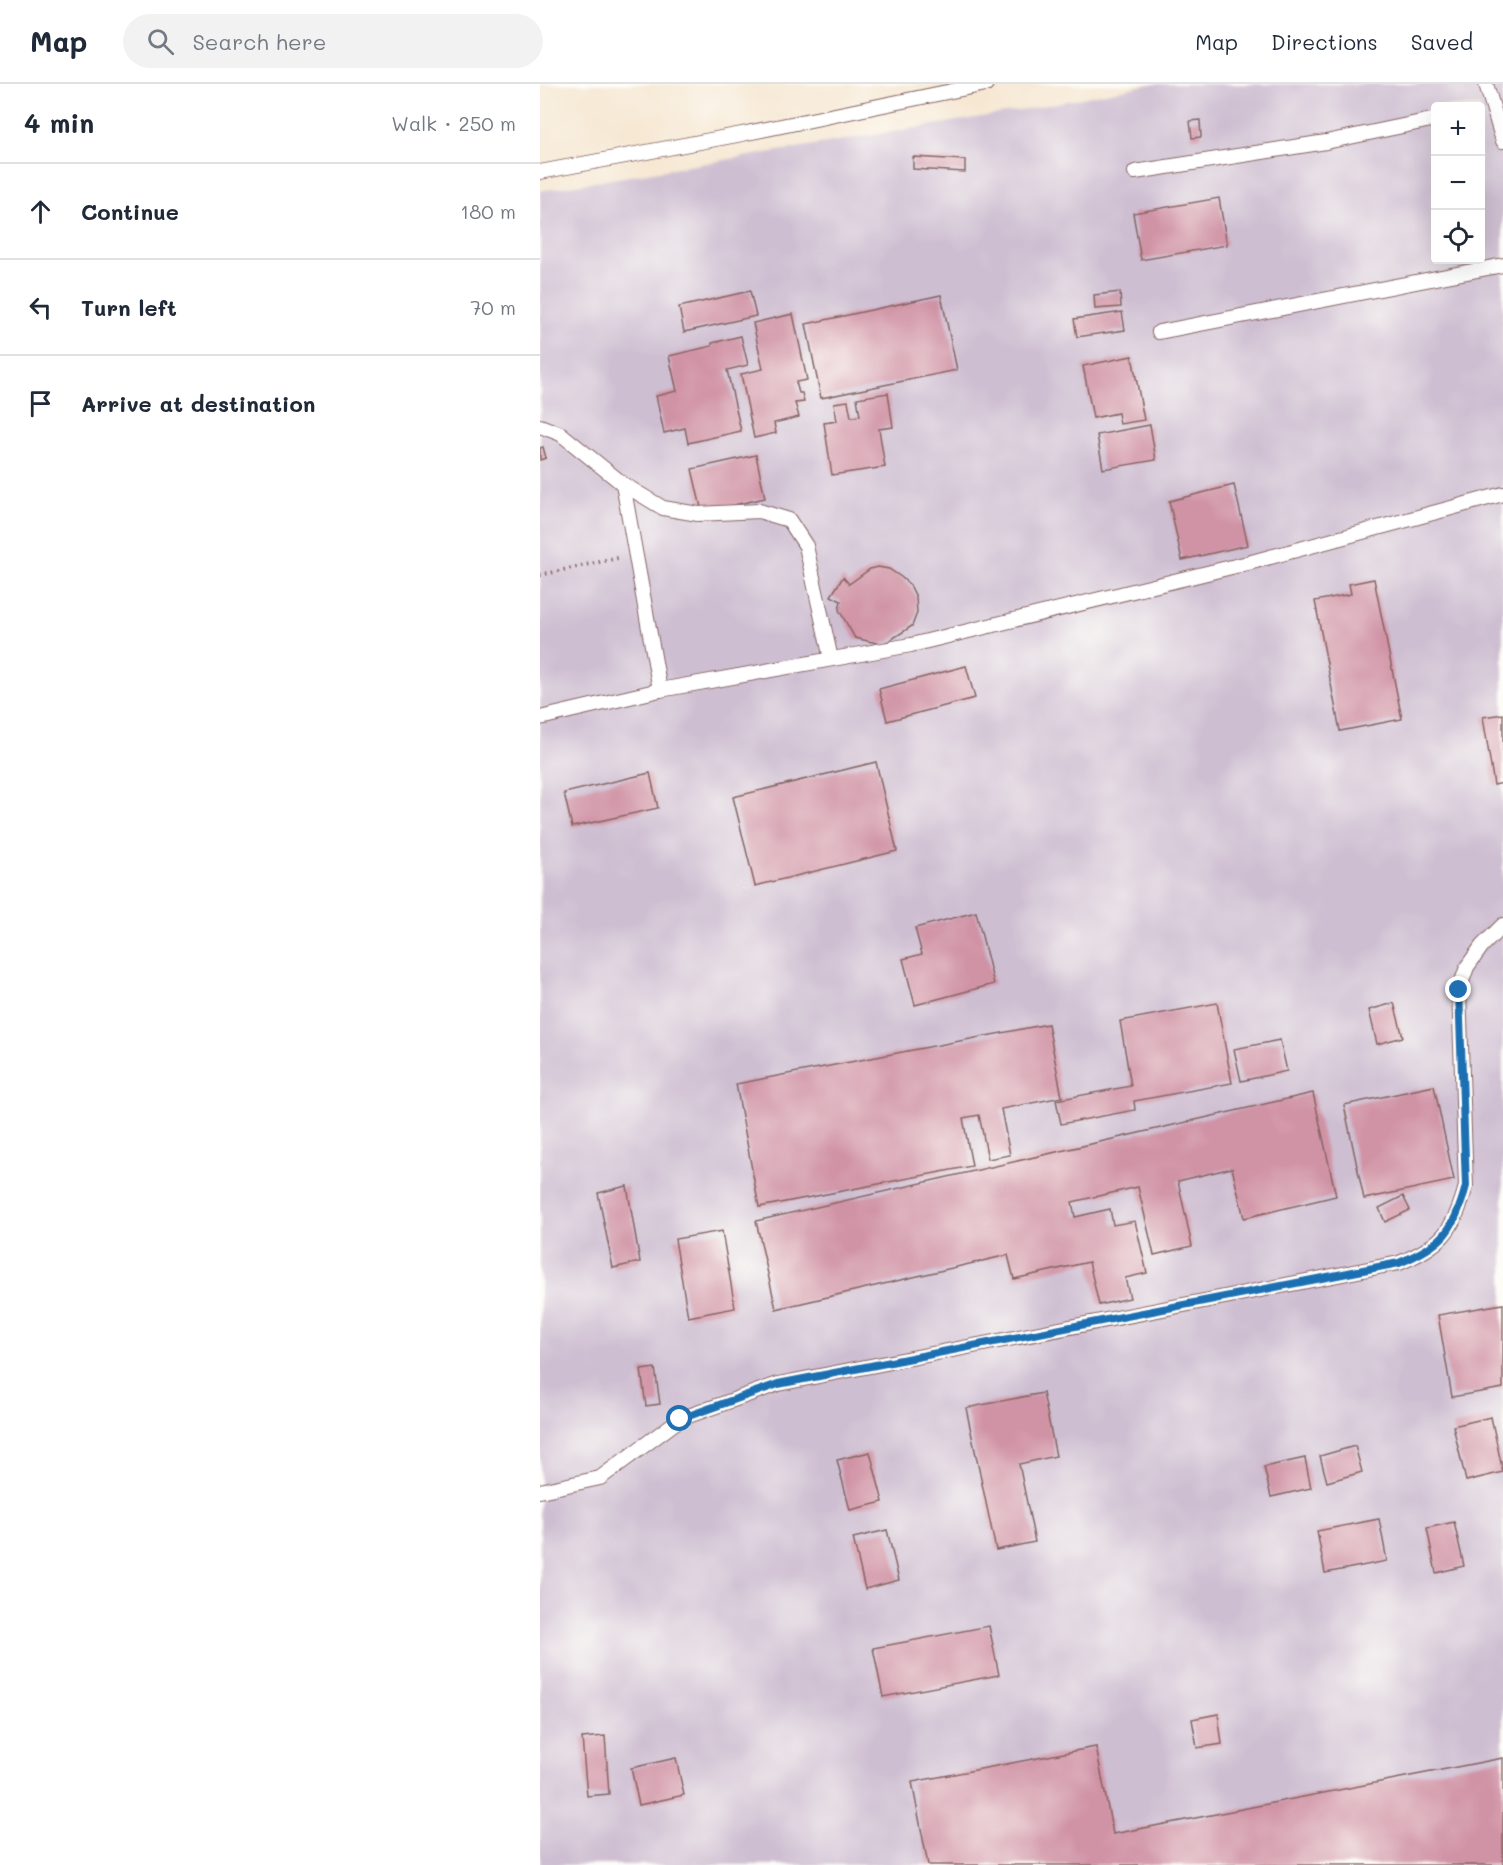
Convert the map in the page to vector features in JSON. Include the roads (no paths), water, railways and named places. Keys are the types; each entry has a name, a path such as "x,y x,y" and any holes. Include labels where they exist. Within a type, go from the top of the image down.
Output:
{"lane":[{"path":"540,172 737,135 986,84"},
{"path":"1486,84 1487,109 1503,141"},
{"path":"1135,172 1326,142 1431,120"},
{"path":"1159,332 1503,265"},
{"path":"540,426 561,434 623,484 663,508 698,514 759,511 789,520 807,546 831,659"},
{"path":"623,484 660,690"},
{"path":"540,718 660,690 911,645 1248,563 1503,494"},
{"path":"540,1491 600,1478 680,1419 778,1384 1399,1263 1424,1253 1444,1236 1454,1221 1459,1213 1466,1186 1459,990 1467,967 1482,946 1503,925"}]}
